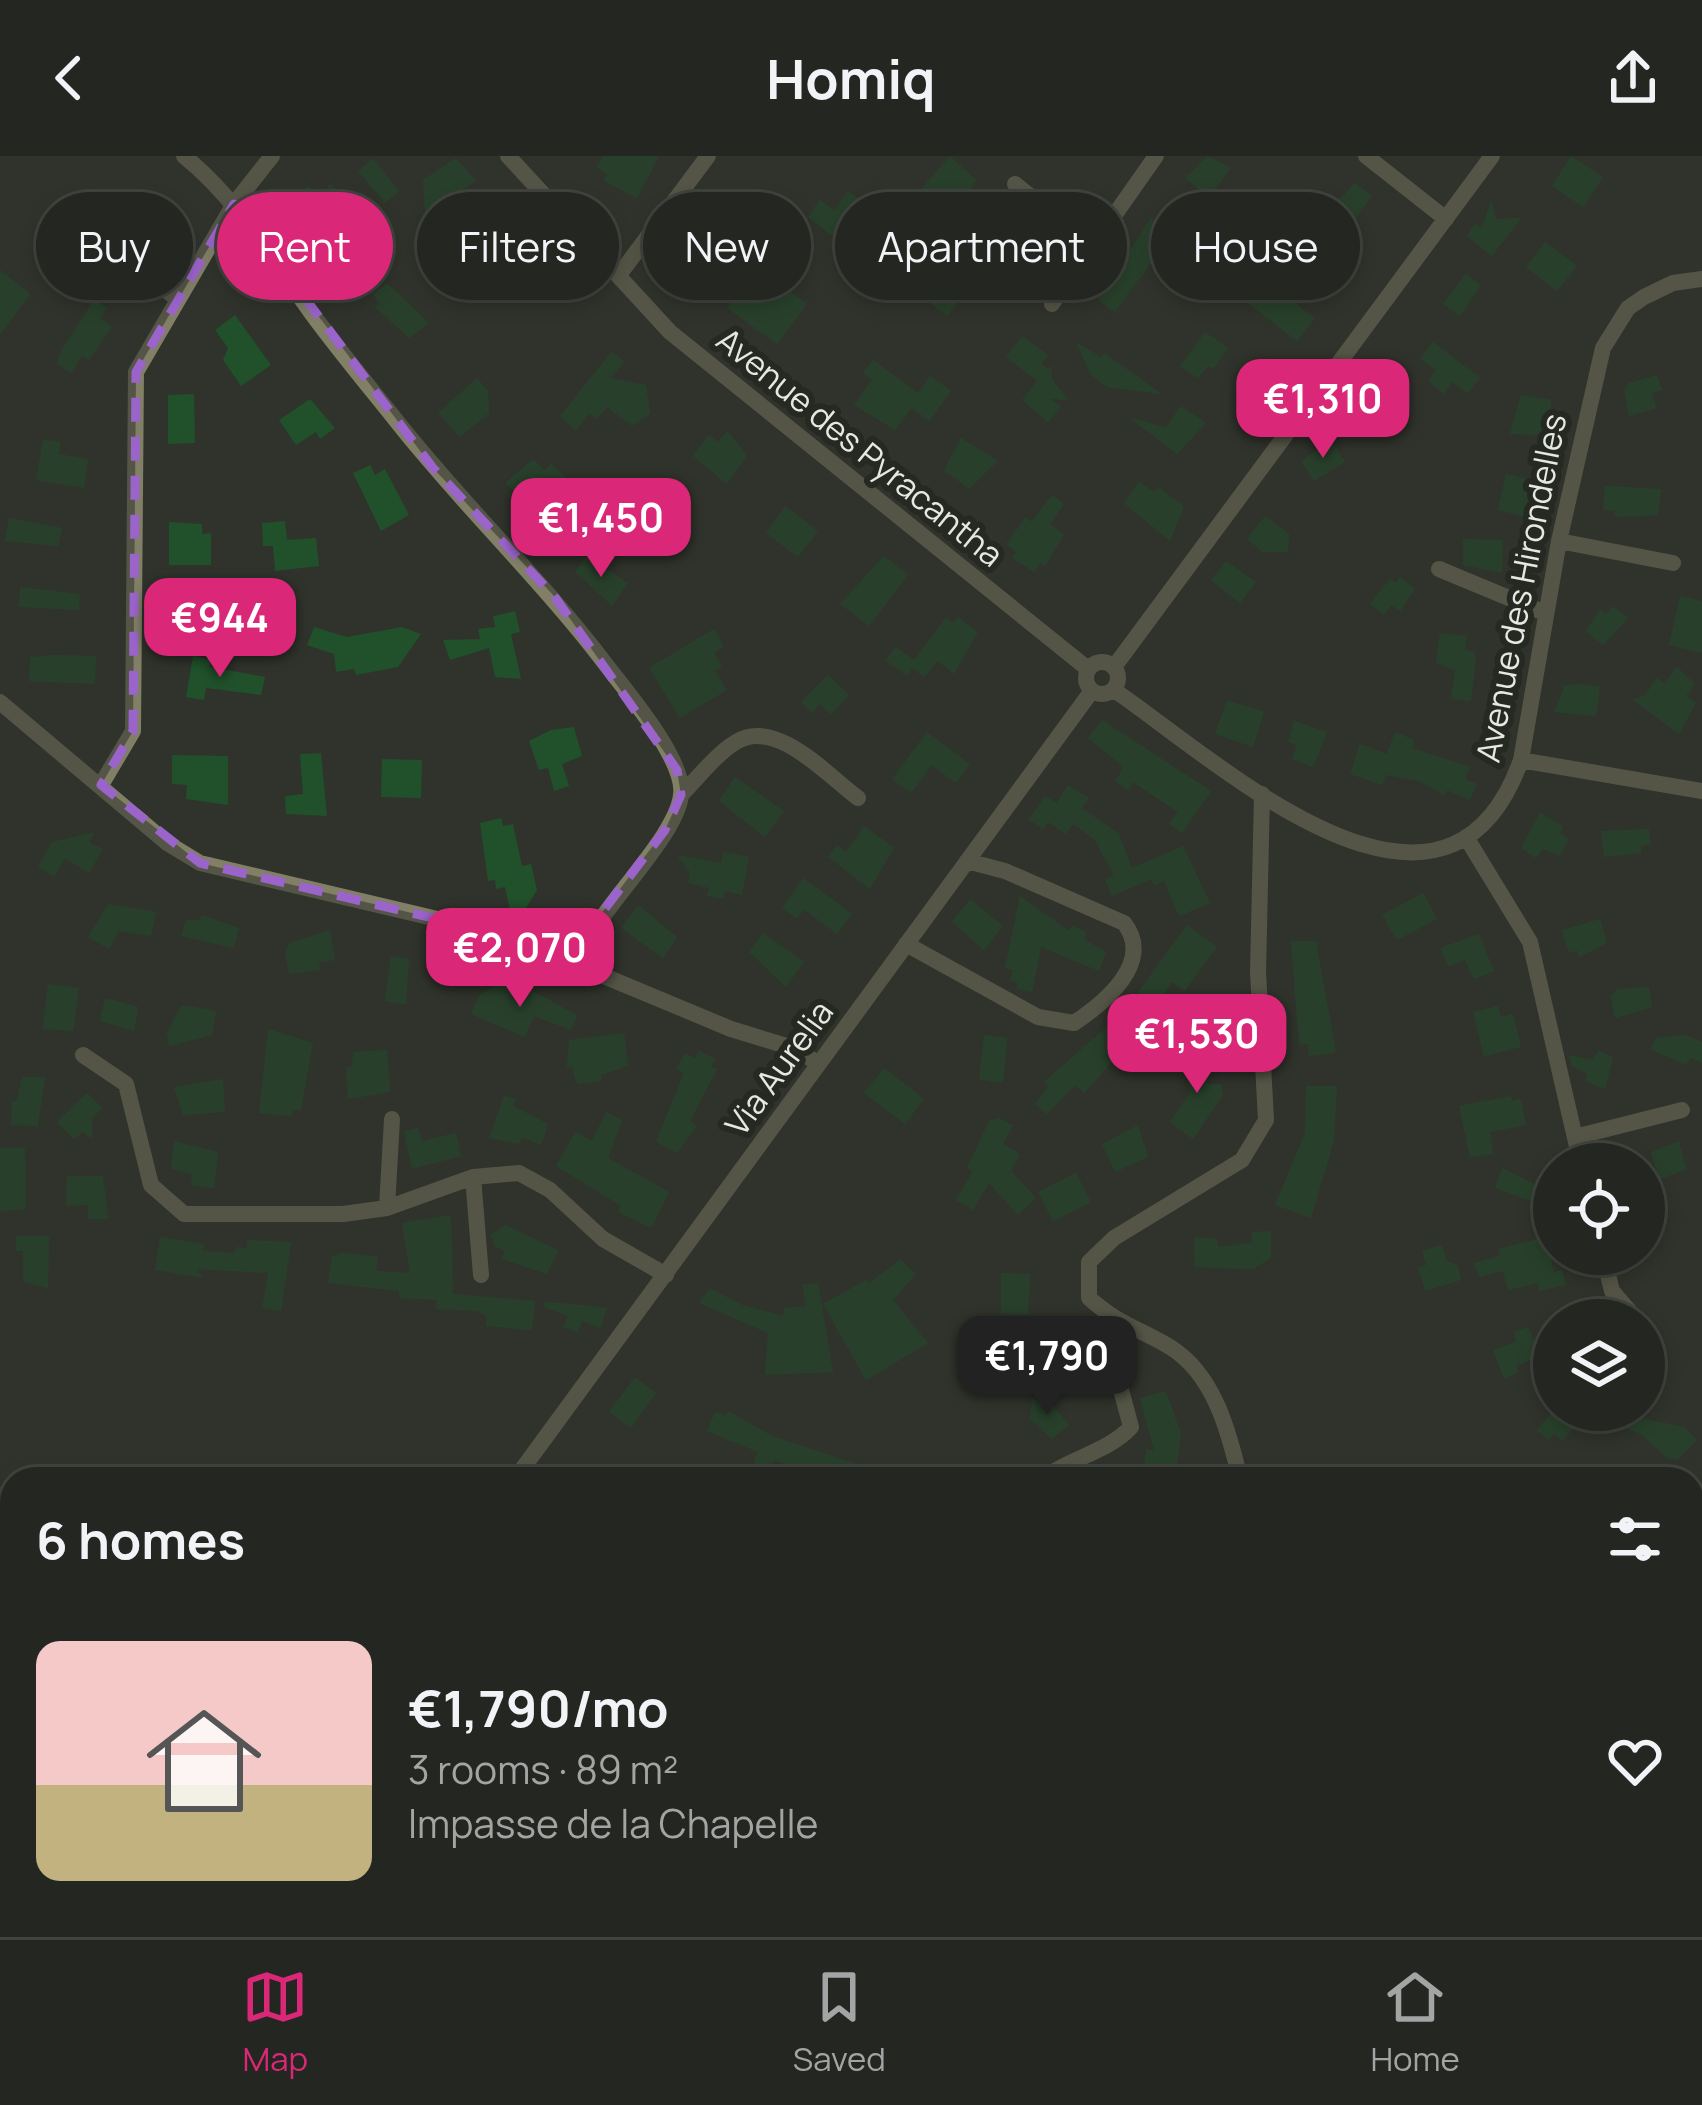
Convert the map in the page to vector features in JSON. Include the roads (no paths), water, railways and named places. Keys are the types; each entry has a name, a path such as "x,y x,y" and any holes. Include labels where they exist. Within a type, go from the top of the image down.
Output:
{"street":[{"path":"184,156 227,192"},
{"path":"244,192 272,156"},
{"name":"Avenue des Pyracantha","path":"508,156 670,332 1088,669"},
{"path":"620,275 708,156"},
{"path":"1127,195 1156,156"},
{"path":"1366,156 1446,220"},
{"path":"1114,667 1492,156"},
{"path":"1015,184 1025,192"},
{"path":"193,270 217,232"},
{"name":"Avenue des Hirondelles","path":"1114,690 1328,835 1390,854 1438,850 1466,837 1491,819 1508,796 1521,760 1559,541 1608,334 1643,297 1673,283 1702,279"},
{"path":"101,785 133,730 136,372 175,300"},
{"path":"301,300 433,468 554,596 644,715 676,770 681,795"},
{"path":"1052,304 1055,300"},
{"path":"1559,541 1673,563"},
{"path":"1439,569 1545,613"},
{"path":"1105,662 1114,667 1119,678 1114,690 1103,696 1091,692 1085,681 1088,669 1105,662"},
{"name":"Via Aurelia","path":"524,1467 1091,692"},
{"path":"0,702 167,843 200,863 450,922 575,964 793,1048 818,1063"},
{"path":"0,724 32,725"},
{"path":"575,964 587,932 665,830 681,795 736,741 759,734 778,739 858,798"},
{"path":"1521,760 1702,791"},
{"path":"1237,1467 1229,1432 1198,1371 1170,1347 1121,1326 1089,1298 1089,1262 1114,1238 1242,1160 1266,1120 1258,972 1262,794"},
{"path":"1466,837 1530,942 1576,1143"},
{"path":"906,944 1038,1017 1073,1023 1108,1000 1134,950 1134,935 1124,923 1005,871 967,861"},
{"path":"83,1055 126,1084 151,1184 184,1214 343,1214 388,1208 472,1177 519,1173 550,1190 603,1238 666,1275"},
{"path":"1575,1137 1682,1110"},
{"path":"388,1208 392,1119"},
{"path":"472,1177 481,1276"},
{"path":"1058,1467 1119,1440 1131,1427 1108,1341 1106,1313"}]}
